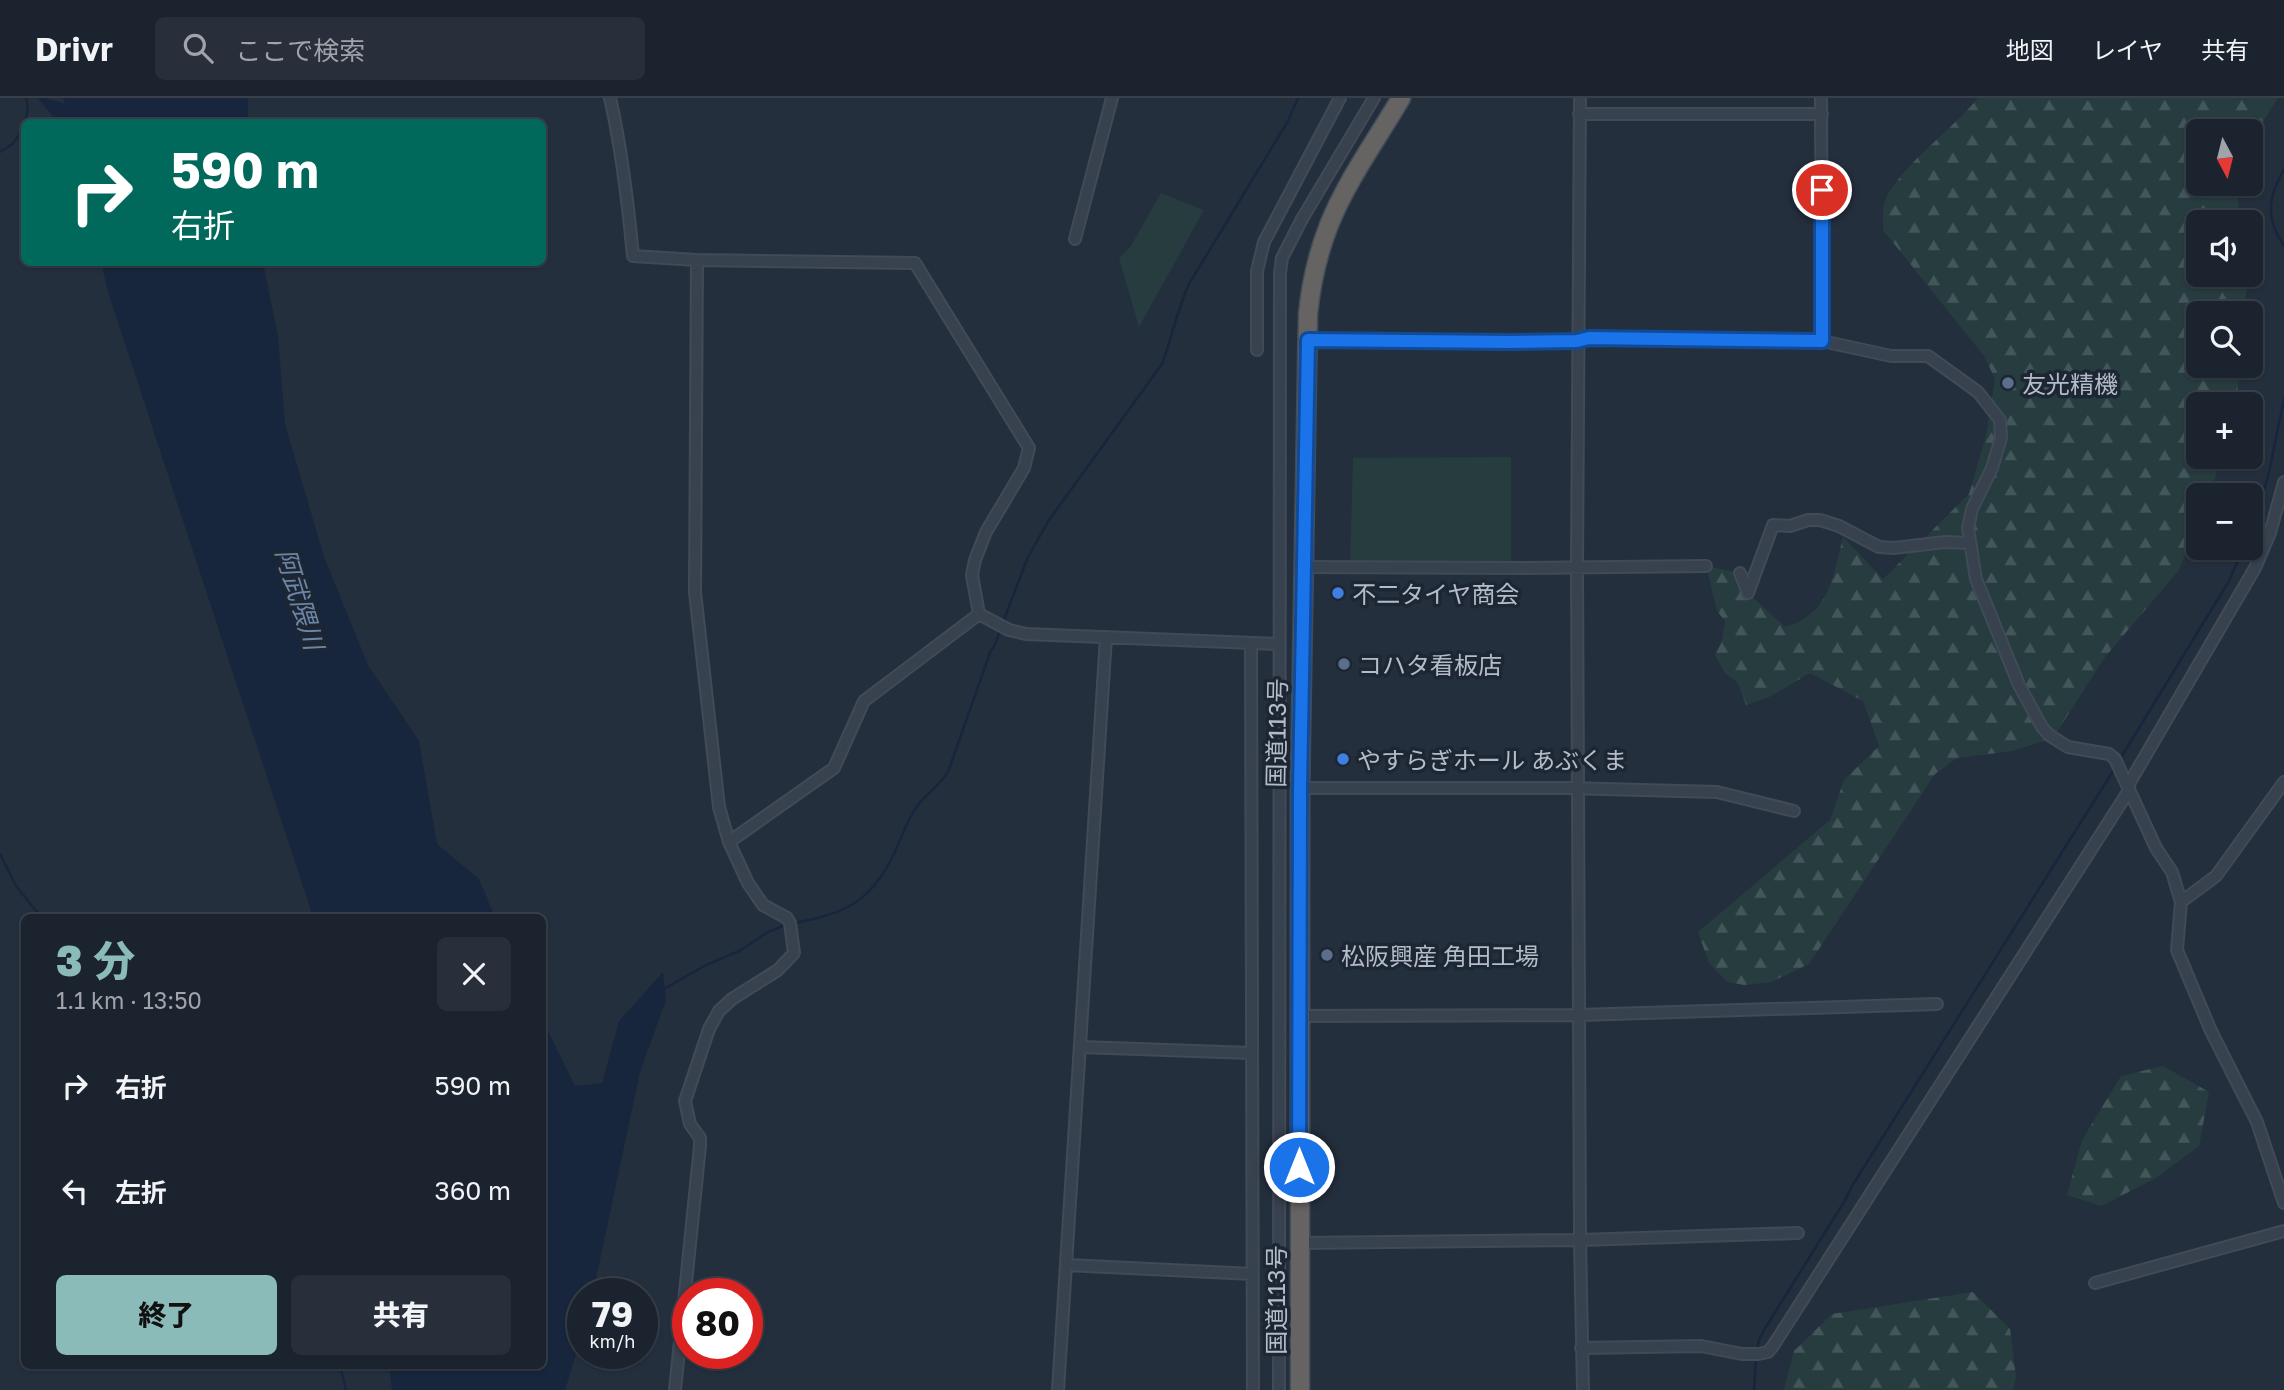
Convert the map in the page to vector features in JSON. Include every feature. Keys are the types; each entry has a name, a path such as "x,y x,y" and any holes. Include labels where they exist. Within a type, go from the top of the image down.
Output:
{"highway":[{"name":"国道113号","path":"1300,1390 1302,567 1310,292 1329,224 1401,98"}],"street":[{"path":"610,98 623,169 633,256 697,260 915,263 1029,448 1029,457 1024,468 986,532 975,560 972,575 979,614"},
{"path":"1075,239 1112,98"},
{"path":"1257,350 1257,271 1264,242 1340,98"},
{"path":"1279,1390 1282,258 1302,219 1374,98"},
{"path":"1580,98 1577,789 1583,1390"},
{"path":"1821,98 1822,341"},
{"path":"1579,114 1822,114"},
{"path":"675,1390 700,1146 700,1138 690,1124 685,1101 709,1029 719,1011 732,999 778,970 794,953 790,923 787,918 763,905 748,883 729,842 719,807 695,592 697,260"},
{"path":"1308,340 1577,341 1589,338 1822,341 1891,356 1928,356 1988,402 2000,419 2001,438 1992,468 1972,509 1968,528 1976,579 2001,643 2034,715 2049,735 2068,747 2109,754 2115,759 2155,848 2172,872 2181,902 2177,950 2211,1031 2257,1122 2284,1203"},
{"path":"1581,1348 1701,1346 1742,1354 1768,1352 1991,1009 2128,792 2130,782 2255,568 2270,533 2284,482"},
{"path":"1740,573 1748,593 1773,525 1790,526 1808,520 1820,520 1839,526 1886,548 1945,542 1969,543"},
{"path":"1302,567 1706,566"},
{"path":"979,614 1009,630 1026,634 1279,643"},
{"path":"729,842 834,768 864,701 979,614"},
{"path":"1058,1390 1106,637"},
{"path":"1251,643 1253,1390"},
{"path":"2181,902 2216,876 2284,782"},
{"path":"1300,788 1717,792 1794,811"},
{"path":"1299,1016 1579,1015 1937,1004"},
{"path":"1081,1047 1252,1053"},
{"path":"2095,1283 2284,1231"},
{"path":"1299,1243 1580,1240 1798,1233"},
{"path":"1067,1265 1253,1274"}],"green space":[{"path":"1978,98 2278,98 2263,121 2263,119 2186,119 2186,196 2237,196 2239,210 2186,210 2186,287 2246,287 2246,301 2186,301 2186,378 2239,378 2237,392 2186,392 2186,469 2218,469 2213,483 2186,483 2186,552 2179,570 2105,657 2053,738 2012,751 1957,758 1935,774 1809,964 1771,982 1744,985 1728,982 1709,963 1698,932 1830,820 1844,780 1879,746 1863,701 1810,673 1769,697 1746,705 1737,682 1725,673 1715,655 1722,640 1725,621 1717,611 1706,566 1740,573 1748,593 1785,627 1812,613 1820,603 1832,580 1843,537 1883,579 1969,494 1986,436 1995,379 1984,356 1883,230 1883,209 1894,185"},
{"path":"1161,193 1204,210 1139,327 1119,258 1131,246"},
{"path":"1511,457 1511,562 1350,563 1353,458"},
{"path":"2163,1066 2209,1092 2199,1146 2156,1178 2101,1206 2067,1195 2082,1140 2121,1076"},
{"path":"1973,1292 2010,1329 2016,1377 2013,1390 1784,1390 1794,1351 1832,1314"}],"water":[{"path":"38,98 65,104 63,98 248,98 248,119 55,119"},
{"name":"阿武隈川","path":"102,266 264,266 278,336 285,424 324,557 368,665 419,741 437,844 479,879 494,914 312,914"},
{"path":"663,972 666,1000 640,1072 596,1278 567,1278 567,1369 572,1369 565,1390 392,1390 389,1369 546,1369 546,1027 575,1086 602,1083 619,1021"}],"waterway":[{"path":"26,98 26,119"},
{"path":"1003,622 1028,557 1049,520 1162,364 1189,284 1288,121 1298,98"},
{"path":"0,152 13,143 21,131"},
{"path":"2284,169 2275,189 2271,208 2274,227 2284,246"},
{"path":"2263,492 2284,399"},
{"path":"2120,759 2229,581 2238,560"},
{"path":"794,923 843,909 877,883 916,808 948,772 1001,628"},
{"path":"1757,1350 1764,1330 1852,1186 2115,768"},
{"path":"0,854 16,886 39,914"},
{"path":"664,989 704,966 739,951 768,932 788,924"},
{"path":"1754,1390 1756,1357"},
{"path":"341,1369 346,1390"}],"place":[{"name":"友光精機","path":"2008,383"},
{"name":"不二タイヤ商会","path":"1338,593"},
{"name":"コハタ看板店","path":"1344,664"},
{"name":"やすらぎホール あぶくま","path":"1343,759"},
{"name":"松阪興産 角田工場","path":"1327,955"}],"route":[{"path":"1299,1167 1302,567 1308,340 1510,342 1577,341 1589,338 1822,341 1822,190"}]}
